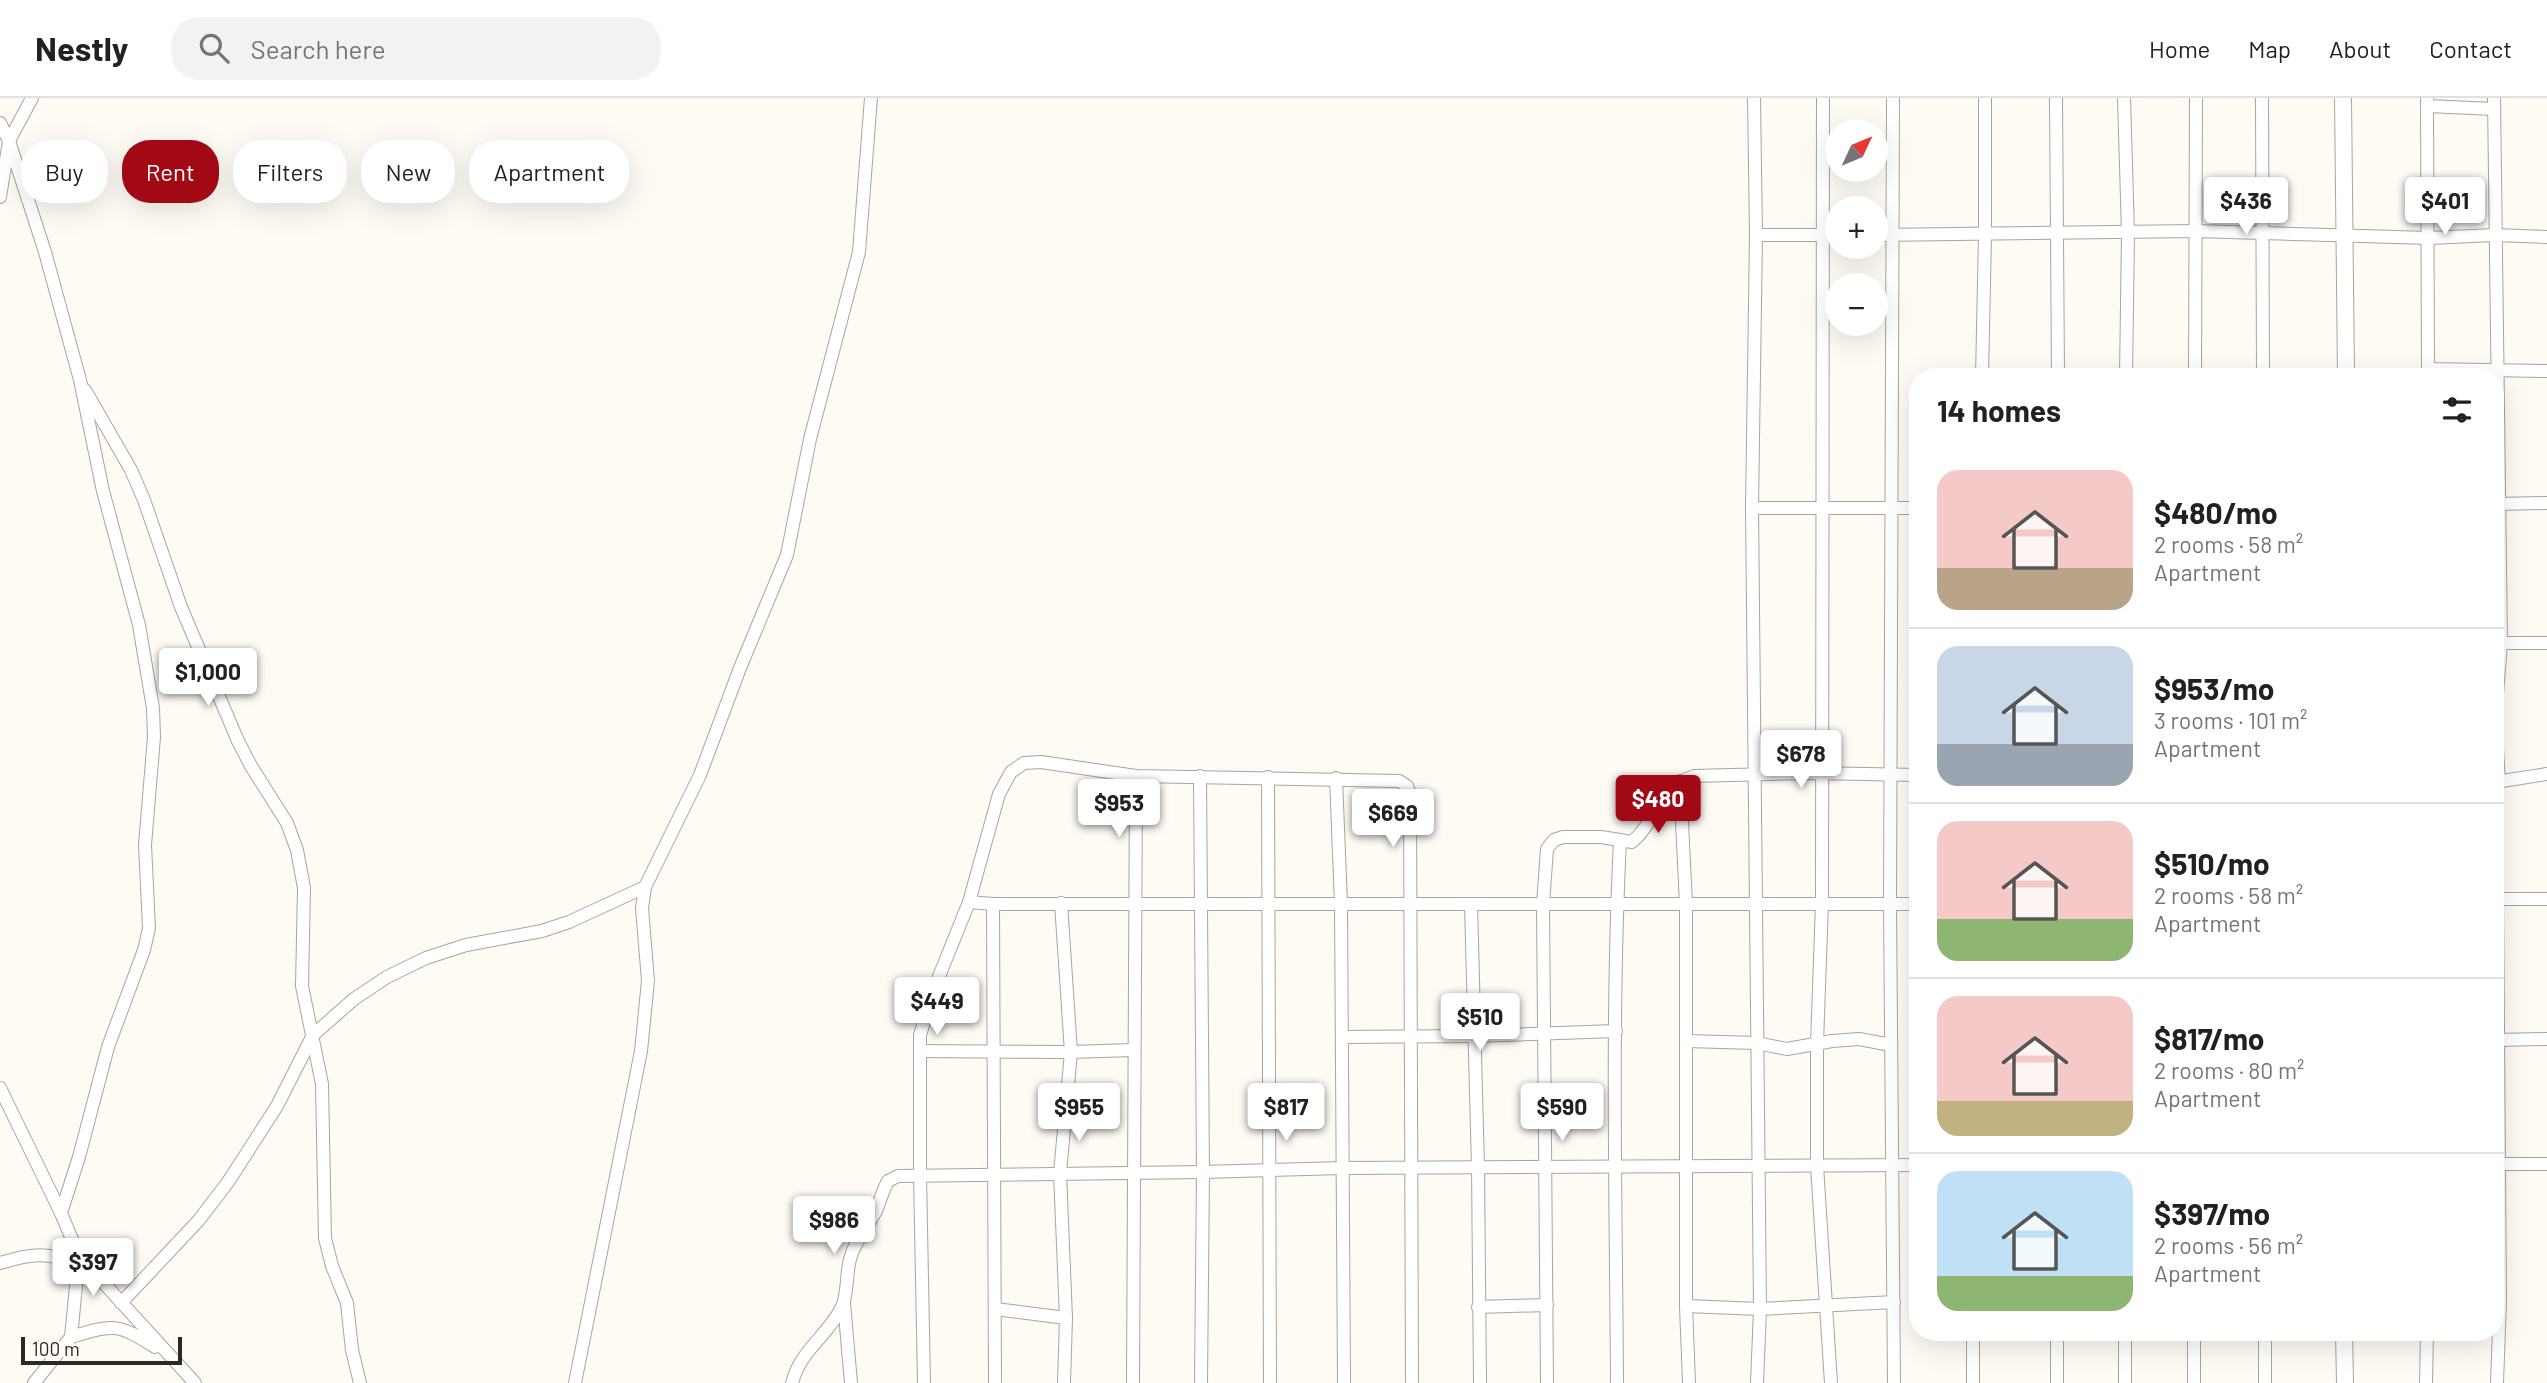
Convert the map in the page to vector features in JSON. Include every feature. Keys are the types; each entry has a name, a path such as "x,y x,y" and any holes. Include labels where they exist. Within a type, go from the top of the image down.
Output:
{"street":[{"path":"0,197 9,141 32,98"},
{"path":"575,1383 641,1051 648,981 642,908 645,887 700,775 740,668 787,555 810,439 859,252 871,98"},
{"path":"1755,98 1752,508 1760,1309 1757,1383"},
{"path":"1823,98 1822,903 1817,1044 1817,1166 1831,1383"},
{"path":"1893,98 1890,904 1894,1383"},
{"path":"1982,368 1985,98"},
{"path":"2056,98 2058,368"},
{"path":"2123,98 2128,233 2126,368"},
{"path":"2195,368 2196,98"},
{"path":"2262,98 2263,368"},
{"path":"2343,98 2346,368"},
{"path":"2428,368 2427,102 2494,104 2497,368"},
{"path":"0,123 9,141 45,252 79,380 103,491 139,625 153,708 154,737 145,845 149,928 144,950 108,1047 61,1213"},
{"path":"1888,235 2263,232 2344,237 2547,237"},
{"path":"1756,235 1823,235"},
{"path":"2504,370 2547,371"},
{"path":"79,380 131,470 181,607 238,741 287,823 297,850 304,888 302,986 322,1084 325,1238 332,1266 347,1303 352,1350 360,1383"},
{"path":"2504,504 2547,503"},
{"path":"1752,508 1909,508"},
{"path":"2504,643 2547,643"},
{"path":"924,1383 920,1035 929,1003 968,902 999,794 1011,772 1024,763 1041,762 1136,776 1336,778 1399,781 1407,786 1410,794 1412,1383"},
{"path":"1547,1383 1544,904 1547,849 1554,840 1563,836 1601,837 1628,843 1636,839 1665,793 1680,781 1694,776 1822,773 1909,775"},
{"path":"2504,781 2547,774"},
{"path":"1133,1383 1136,776"},
{"path":"1200,776 1203,1172 1201,1383"},
{"path":"1268,777 1270,1383"},
{"path":"1336,778 1341,904 1344,1383"},
{"path":"1680,781 1686,904 1685,1167 1689,1383"},
{"path":"1617,1383 1615,1167 1620,841"},
{"path":"121,1303 199,1220 229,1182 277,1106 313,1035 354,999 387,976 426,958 466,945 541,931 569,922 645,887"},
{"path":"2504,899 2547,899"},
{"path":"968,902 1909,904"},
{"path":"1061,903 1071,1052 1060,1173 1066,1318 1064,1383"},
{"path":"993,904 995,1383"},
{"path":"1471,904 1480,1383"},
{"path":"1342,1037 1616,1031"},
{"path":"1687,1041 1756,1043 1787,1049 1859,1039 1891,1045"},
{"path":"2504,1040 2547,1039"},
{"path":"920,1051 1133,1050"},
{"path":"0,1088 61,1213 79,1260 195,1383"},
{"path":"2504,1164 2547,1164"},
{"path":"851,1383 844,1303 846,1279 856,1242 874,1214 885,1185 892,1177 1342,1168 1909,1165"},
{"path":"0,1262 27,1255 47,1254 79,1260"},
{"path":"34,1383 71,1337 79,1260"},
{"path":"1686,1306 1760,1309 1894,1302"},
{"path":"792,1383 802,1359 834,1324 844,1303"},
{"path":"1478,1307 1547,1305"},
{"path":"995,1309 1066,1318"},
{"path":"71,1337 114,1326 125,1329 171,1357"},
{"path":"1973,1341 1973,1383"},
{"path":"2057,1341 2057,1383"},
{"path":"2125,1341 2125,1383"},
{"path":"2194,1341 2194,1383"},
{"path":"2264,1341 2265,1383"},
{"path":"2344,1341 2345,1383"},
{"path":"2426,1383 2427,1341"},
{"path":"2497,1383 2498,1341"}]}
